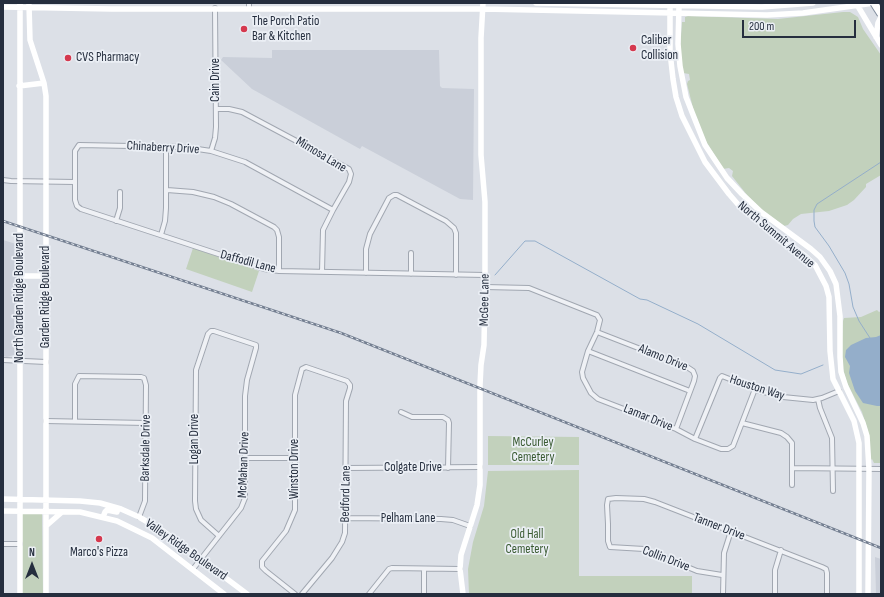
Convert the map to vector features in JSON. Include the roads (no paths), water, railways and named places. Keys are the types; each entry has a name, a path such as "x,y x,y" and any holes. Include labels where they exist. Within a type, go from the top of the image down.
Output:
{"highway":[{"path":"874,3 881,14"}],"main road":[{"path":"536,3 766,7 813,3"},
{"path":"3,7 20,5 182,6 216,8 249,5 483,6 670,14 778,15 805,13 856,4 874,3"},
{"path":"856,4 881,45"},
{"name":"North Garden Ridge Boulevard","path":"20,5 20,594"},
{"name":"Garden Ridge Boulevard","path":"29,5 30,40 44,83 46,102 46,594"},
{"name":"North Summit Avenue","path":"670,5 669,44 673,79 682,116 705,162 742,209 815,265 821,275 827,292 830,316 831,366 833,379 854,421 859,443 859,594"},
{"name":"McGee Lane","path":"462,594 460,569 464,545 478,495 480,467 480,385 484,346 485,287 485,202 481,155 480,43 483,6"},
{"name":"North Summit Avenue","path":"679,6 678,44 682,76 686,97 705,145 740,193 761,212 820,257 830,271 836,284 840,316 841,372 867,436 869,469 868,594"},
{"path":"876,38 878,23 881,18"},
{"path":"673,79 682,76"},
{"path":"19,86 44,83"},
{"path":"717,179 725,174"},
{"path":"783,239 788,232"},
{"path":"20,276 46,276"},
{"path":"830,316 840,316"},
{"path":"839,391 846,387"},
{"name":"Valley Ridge Boulevard","path":"3,499 100,503 131,513 163,531 247,594"},
{"path":"104,517 105,512 109,510 124,514 131,513"},
{"name":"Valley Ridge Boulevard","path":"3,511 80,512 104,517 128,525 152,538 224,594"},
{"path":"46,526 63,511"}],"street":[{"name":"Cain Drive","path":"211,151 215,138 216,8"},
{"name":"Mimosa Lane","path":"216,109 242,112 346,167 351,174 349,182 324,227 322,234 322,272"},
{"name":"Chinaberry Drive","path":"76,148 78,145 184,147 211,151 245,162 333,210"},
{"path":"160,235 165,221 167,190 166,147"},
{"name":"Daffodil Lane","path":"76,148 75,200 78,207 116,221 264,269 279,271 485,275"},
{"path":"3,180 75,182"},
{"path":"167,190 193,192 210,196 231,204 274,227 277,230 279,237 279,271"},
{"path":"116,221 120,208 120,192"},
{"path":"366,273 366,249 370,234 389,198 397,195 446,221 454,228 456,233 456,274"},
{"path":"411,253 411,274"},
{"path":"485,287 529,288 590,312 597,315 600,320 597,332"},
{"name":"McMahan Drive","path":"193,569 219,536 245,498 246,380 256,351 256,345 214,331 210,331 208,334"},
{"name":"Lamar Drive","path":"597,332 588,351 582,372 583,378 591,393 598,399 676,429 695,439 721,449 728,450 733,446 756,390"},
{"name":"Alamo Drive","path":"597,332 688,367 693,371 695,376 694,381 676,429"},
{"name":"Logan Drive","path":"208,334 196,375 195,501 196,509 201,520 219,536"},
{"path":"588,351 690,391"},
{"path":"3,360 46,362"},
{"name":"Winston Drive","path":"295,594 262,567 262,561 286,531 294,514 296,501 295,395 302,369 306,367 347,382"},
{"name":"Barksdale Drive","path":"75,422 75,384 78,376 141,377 144,379 146,385 145,501 139,517"},
{"name":"Houston Way","path":"695,439 722,376 756,390 783,398 818,399 839,391"},
{"name":"Bedford Lane","path":"302,594 332,558 340,546 345,533 346,401 350,388 350,385 347,382"},
{"path":"818,399 832,438 833,491"},
{"path":"402,412 412,417 443,417 448,420 448,468"},
{"path":"46,421 146,423"},
{"path":"742,422 781,433 792,443 792,485"},
{"path":"245,458 295,458"},
{"name":"Colgate Drive","path":"346,468 480,467"},
{"path":"793,468 881,469"},
{"name":"Tanner Drive","path":"610,547 608,541 608,499 644,499 781,550 826,569 827,594"},
{"name":"Pelham Lane","path":"346,518 441,519 453,520 470,526"},
{"path":"723,594 722,575 724,553 731,531"},
{"path":"3,544 20,544"},
{"name":"Collin Drive","path":"610,547 644,549 697,571 722,575"},
{"path":"775,594 775,570 781,550"},
{"path":"368,594 389,569 392,568 460,569"},
{"path":"424,569 424,594"}],"water":[{"path":"881,335 881,406 877,406 863,403 855,391 849,373 850,366 845,357 846,350 851,345 866,338"}],"waterway":[{"path":"870,338 859,321 853,307 849,284 845,273 829,246 815,227 814,210 817,204 881,162"},
{"path":"495,275 525,241 535,241 640,299 647,300 698,324 775,370 801,374 823,365"}],"railway":[{"path":"3,221 341,333 881,548"}],"place":[{"name":"The Porch Patio Bar & Kitchen","path":"244,29"},
{"name":"Caliber Collision","path":"633,48"},
{"name":"CVS Pharmacy","path":"68,58"},
{"name":"Marco's Pizza","path":"99,539"}],"park label":[{"name":"McCurley Cemetery","path":"533,450"},
{"name":"Old Hall Cemetery","path":"527,542"}]}
